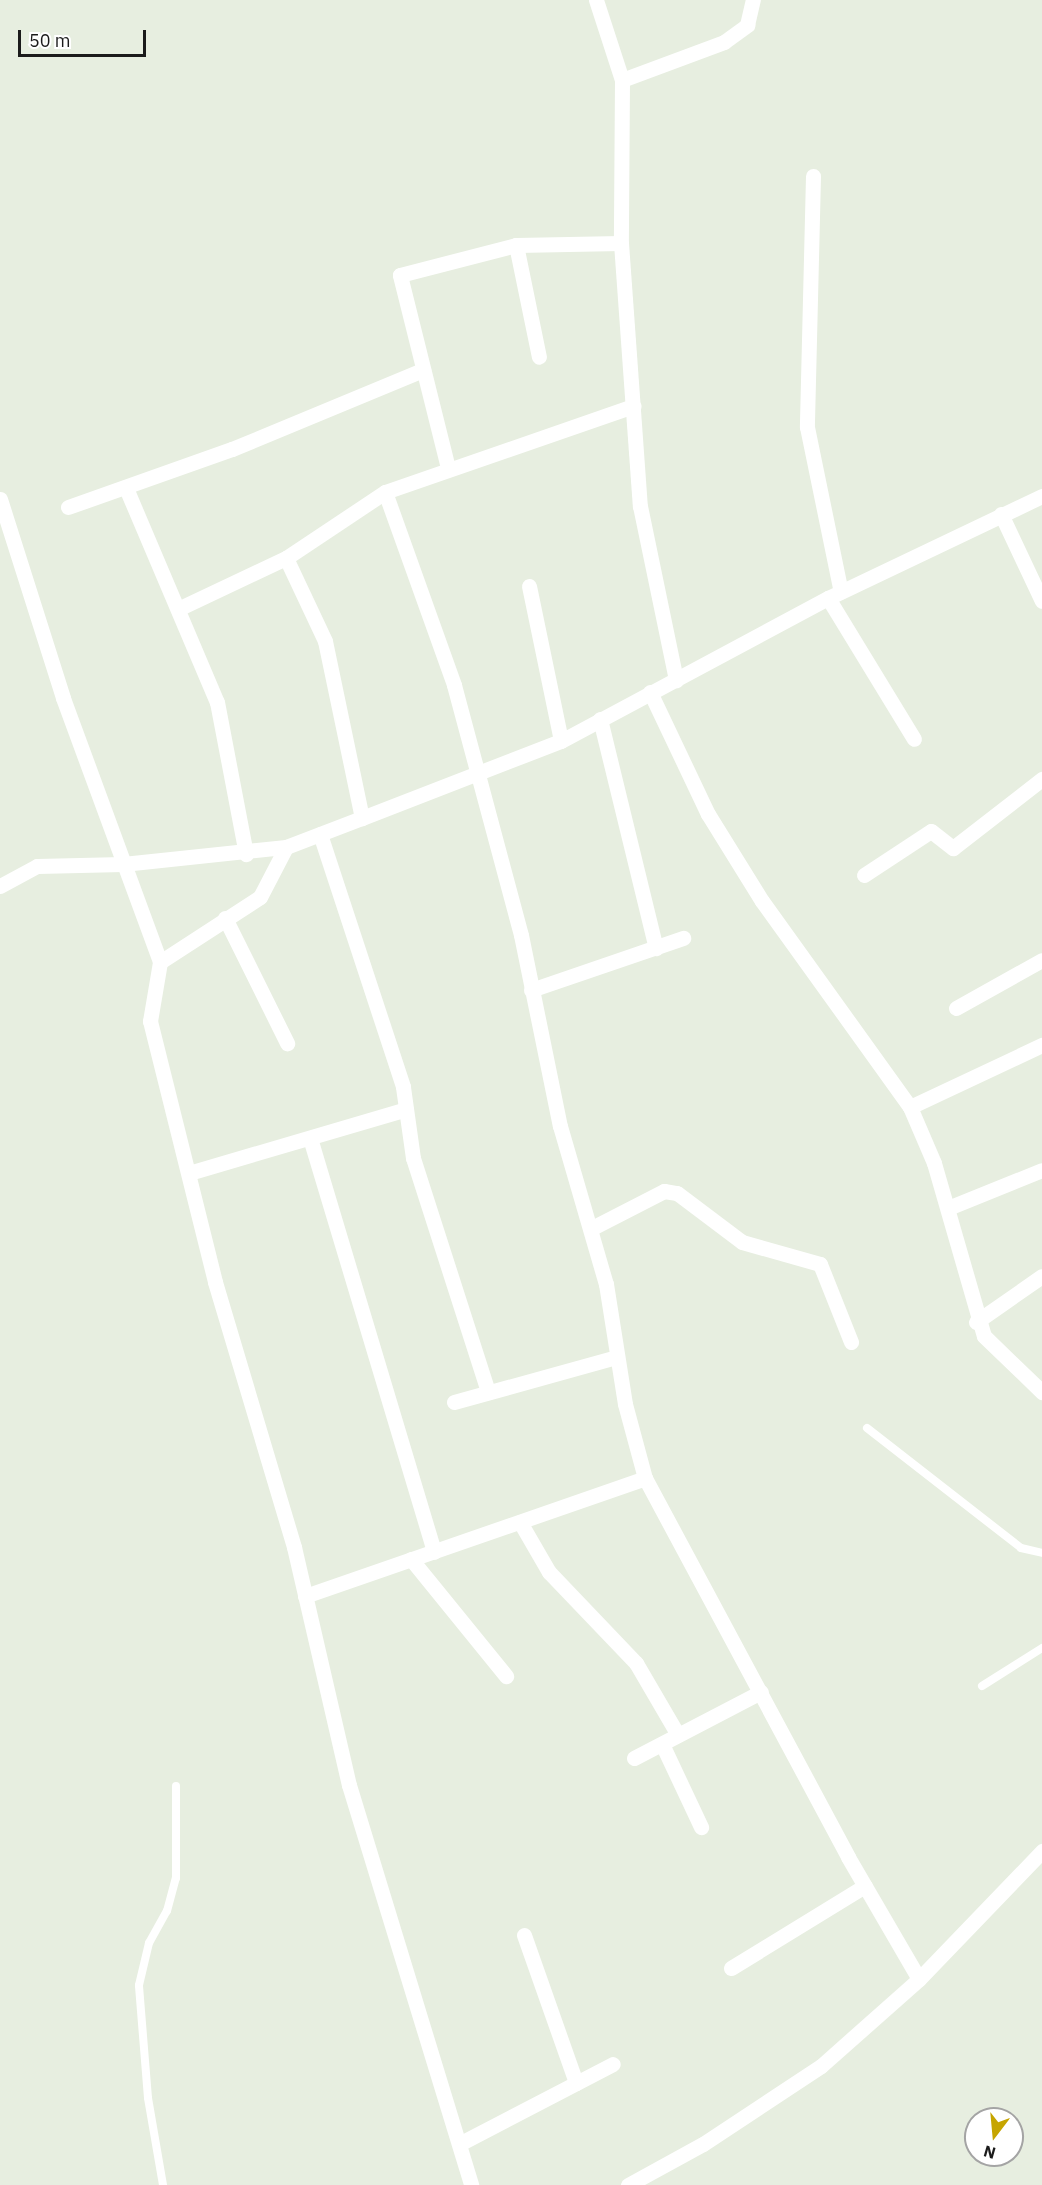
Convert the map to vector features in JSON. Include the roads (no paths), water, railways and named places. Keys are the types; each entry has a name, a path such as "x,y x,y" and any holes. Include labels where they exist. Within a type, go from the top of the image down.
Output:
{"street":[{"path":"596,0 622,80 621,243 640,506 676,680"},
{"path":"622,80 724,42 747,25 753,0"},
{"path":"813,177 807,427 834,595 914,739"},
{"path":"448,468 400,275 516,245 621,243"},
{"path":"516,245 539,357"},
{"path":"68,507 126,488 423,370"},
{"path":"180,608 286,558 385,492 448,468 634,406"},
{"path":"126,488 180,608 217,702 246,854"},
{"path":"385,492 454,685 531,990 560,1126 592,1228 616,1356 645,1478 865,1886 920,1979"},
{"path":"0,886 36,866 123,864 246,854 286,847 561,741 834,595 1042,496"},
{"path":"0,499 123,864 160,962 150,1021 189,1173 305,1596 349,1785 461,2143 471,2185"},
{"path":"1001,514 1042,601"},
{"path":"286,558 325,641 362,818"},
{"path":"529,585 561,741"},
{"path":"650,692 708,814 762,901 910,1107 948,1208 976,1322 984,1336 1042,1392"},
{"path":"600,720 656,948"},
{"path":"864,875 931,831 953,848 1042,779"},
{"path":"320,834 406,1109 414,1158 488,1392"},
{"path":"160,962 264,894 286,847"},
{"path":"225,918 286,1043"},
{"path":"531,990 683,938"},
{"path":"956,1008 1042,960"},
{"path":"910,1107 1042,1045"},
{"path":"189,1173 406,1109"},
{"path":"310,1138 434,1552"},
{"path":"948,1208 1042,1170"},
{"path":"592,1228 664,1191 676,1193 742,1242 820,1264 851,1342"},
{"path":"976,1322 1042,1276"},
{"path":"453,1402 616,1356"},
{"path":"305,1596 645,1478"},
{"path":"520,1522 549,1572 636,1663 678,1735"},
{"path":"411,1559 506,1676"},
{"path":"634,1758 761,1692"},
{"path":"662,1744 701,1827"},
{"path":"628,2185 703,2144 821,2066 920,1979 1042,1851"},
{"path":"730,1968 865,1886"},
{"path":"524,1935 576,2083"},
{"path":"461,2143 613,2064"}],"lane":[{"path":"867,1428 1021,1548 1042,1553"},
{"path":"982,1686 1042,1648"},
{"path":"163,2185 148,2098 139,1985 146,1952 167,1911 176,1878 176,1786"}]}
